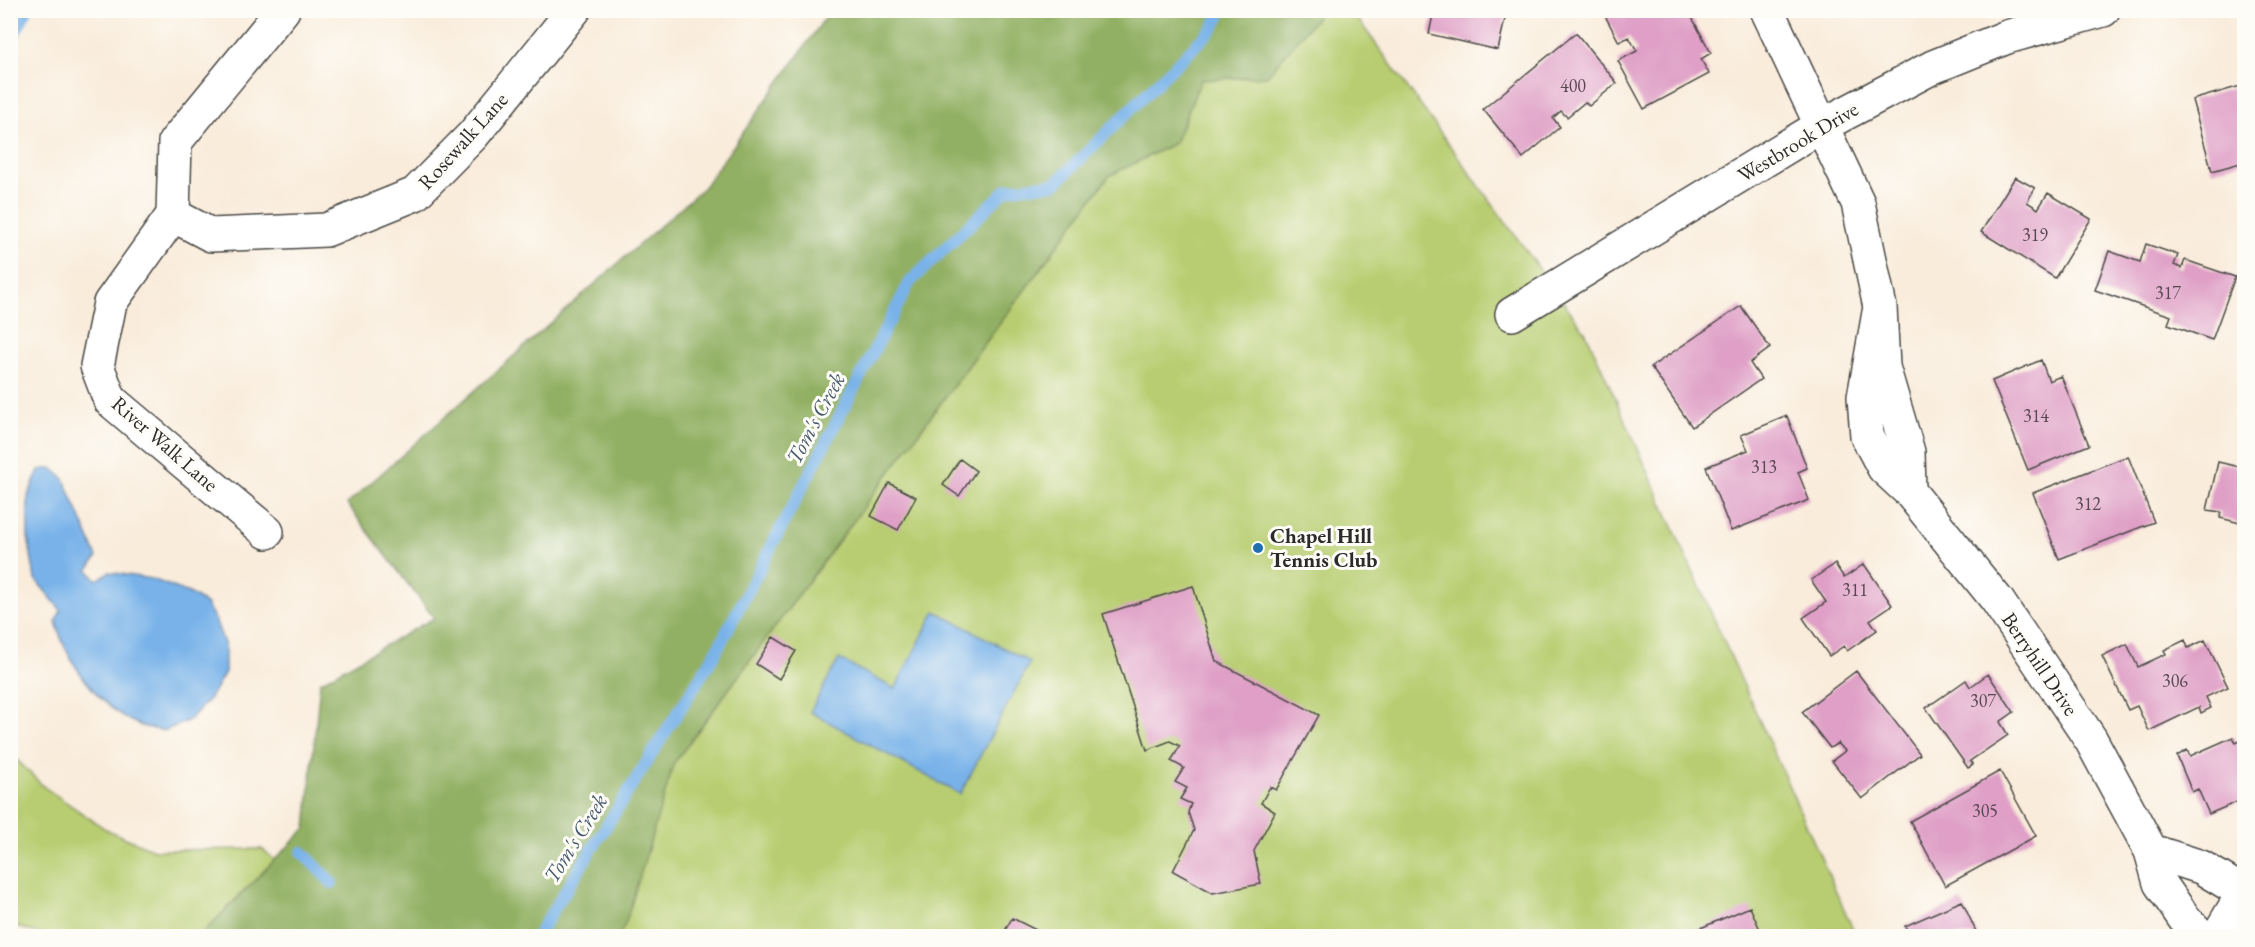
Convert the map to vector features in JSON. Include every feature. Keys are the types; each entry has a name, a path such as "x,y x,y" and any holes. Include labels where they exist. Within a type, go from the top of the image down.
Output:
{"street":[{"path":"173,215 176,142 283,10"},
{"name":"Rosewalk Lane","path":"173,215 211,235 326,230 415,194 473,135 574,10"},
{"name":"Berryhill Drive","path":"1767,10 1858,203 1880,307 1864,397 1867,436 1884,468 1909,491 1997,600 2085,730 2151,850 2160,883 2184,918 2201,936"},
{"name":"Westbrook Drive","path":"1512,314 1821,126 1944,63 2007,37 2103,10"},
{"name":"River Walk Lane","path":"173,215 110,303 97,366 110,400 267,532"},
{"path":"2151,850 2201,867 2244,893 2218,936"}],"green space":[{"name":"Chapel Hill Tennis Club","path":"1232,10 1352,11 1586,333 1856,936 546,936"},
{"path":"1316,10 1317,17 1267,76 1201,80 1175,143 1109,176 674,763 626,922 619,936 200,936 306,828 320,682 434,618 347,504 704,187 830,11"},
{"path":"10,753 44,787 107,830 154,850 262,849 275,860 200,936 47,936 11,925"}],"water":[{"path":"52,468 64,479 97,557 88,570 97,580 109,572 152,579 189,593 206,604 215,619 225,646 225,672 210,698 189,720 164,731 140,725 123,716 97,694 67,651 56,621 61,610 35,579 28,537 28,496 39,470"},
{"path":"935,611 1030,662 960,794 810,712 839,659 895,689"}],"building":[{"path":"1434,10 1507,10 1498,50 1429,34"},
{"path":"1602,10 1688,10 1711,53 1701,59 1709,74 1644,109 1618,61 1637,51 1629,37 1619,42"},
{"path":"1576,33 1617,83 1589,106 1585,102 1567,117 1561,111 1553,118 1560,127 1523,158 1483,109"},
{"path":"2244,85 2244,162 2212,171 2192,100"},
{"path":"2015,177 2035,188 2027,202 2038,209 2048,193 2091,219 2055,278 1981,232"},
{"path":"2146,244 2178,255 2174,265 2182,268 2185,260 2235,277 2212,340 2168,324 2171,316 2095,290 2109,251 2140,262"},
{"path":"1741,306 1770,348 1750,363 1761,379 1692,427 1651,367"},
{"path":"2041,360 2049,381 2061,376 2089,445 2028,470 1992,381"},
{"path":"1787,416 1807,468 1798,472 1809,500 1731,531 1706,467 1748,450 1741,435"},
{"path":"2128,456 2154,522 2059,559 2033,493"},
{"path":"960,459 976,471 959,496 943,485"},
{"path":"2218,462 2244,468 2244,524 2220,518 2221,512 2207,510"},
{"path":"889,483 916,497 898,530 871,516"},
{"path":"1835,564 1844,578 1864,564 1892,605 1870,620 1877,630 1847,651 1844,646 1829,656 1803,618 1826,602 1811,580"},
{"path":"1193,586 1216,661 1319,715 1276,790 1270,787 1261,803 1275,812 1254,851 1261,884 1213,893 1173,871 1194,830 1188,812 1191,804 1180,799 1187,788 1175,782 1184,768 1171,761 1180,746 1170,741 1147,750 1103,614"},
{"path":"773,637 796,651 779,679 756,664"},
{"path":"2185,640 2188,648 2205,640 2228,687 2206,697 2211,708 2201,713 2199,707 2149,731 2137,706 2128,710 2102,656 2127,644 2138,667 2166,654 2164,650"},
{"path":"1856,671 1920,754 1862,799 1832,761 1845,751 1838,743 1830,748 1802,712"},
{"path":"1988,674 2014,712 2000,722 2008,735 1970,761 1973,765 1968,768 1926,708 1966,680 1970,687"},
{"path":"2233,737 2236,743 2244,739 2244,799 2209,814 2198,789 2192,792 2177,756 2187,750 2190,756"},
{"path":"2000,771 2036,836 1945,886 1910,821"},
{"path":"1962,901 1978,936 1910,936 1905,926"},
{"path":"1750,907 1762,934 1771,930 1773,936 1699,936 1696,930"},
{"path":"1012,918 1042,933 1040,936 1002,936"}],"waterway":[{"path":"10,42 27,10"},
{"name":"Tom's Creek","path":"537,936 715,654 910,282 1007,189 1055,184 1213,28 1222,10"},
{"path":"302,852 332,883"}],"place":[{"name":"Chapel Hill Tennis Club","path":"1258,548"}]}
